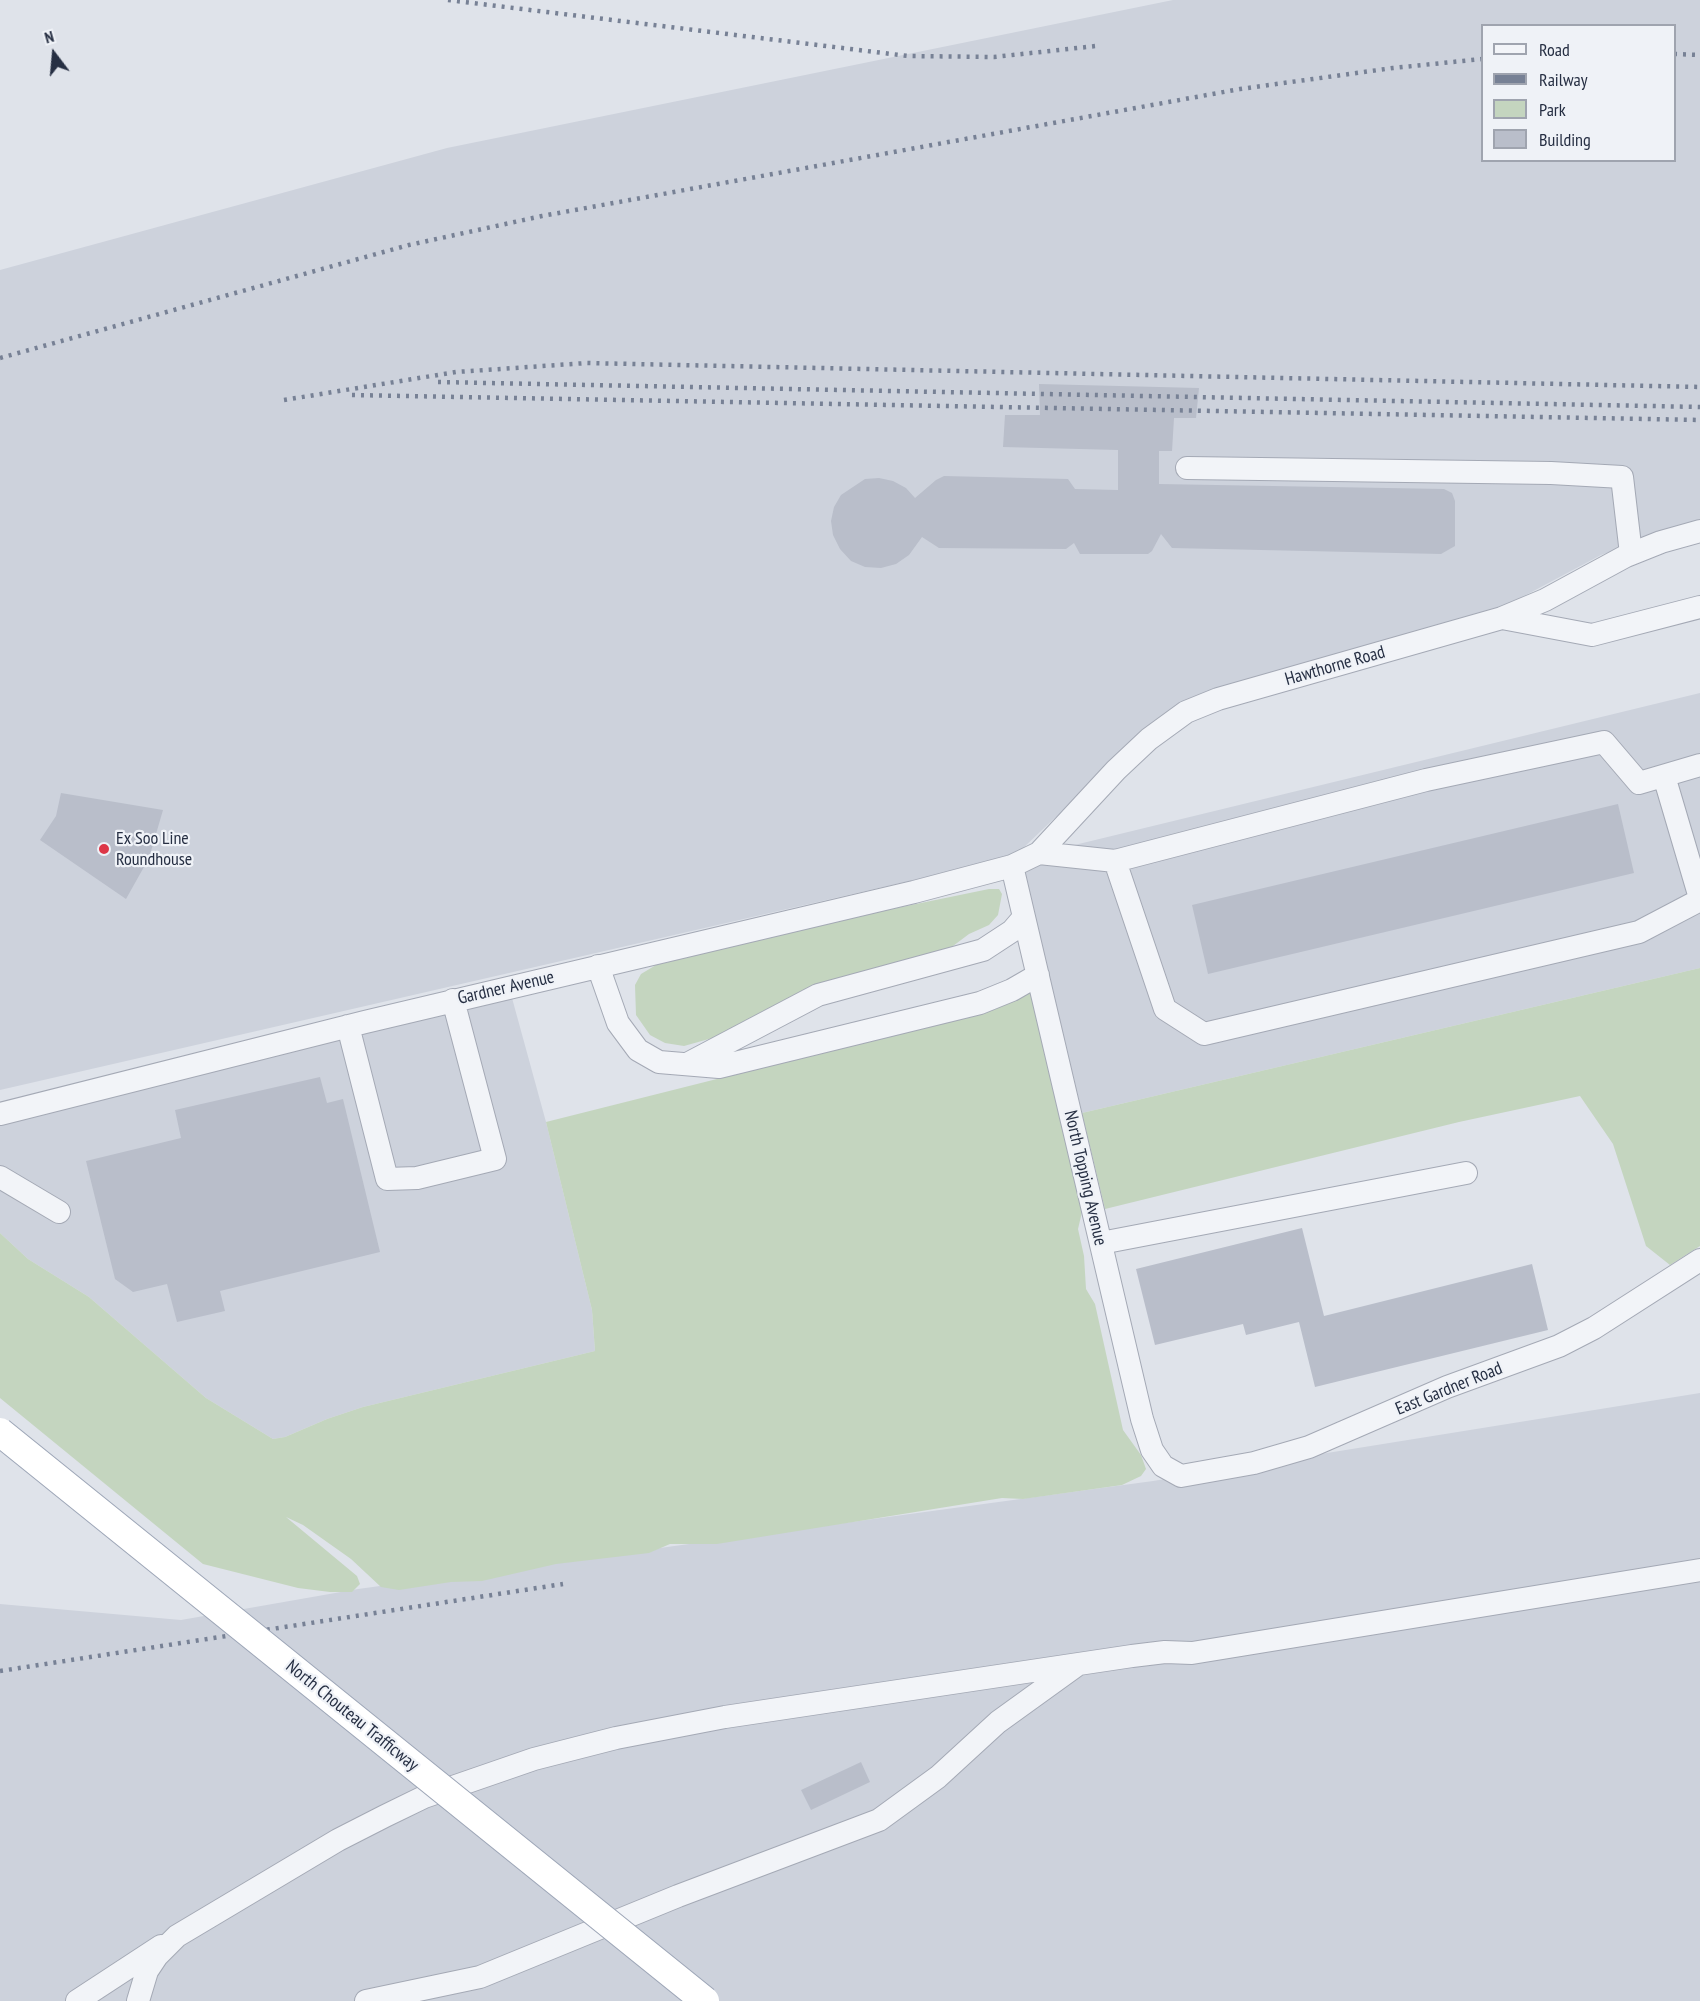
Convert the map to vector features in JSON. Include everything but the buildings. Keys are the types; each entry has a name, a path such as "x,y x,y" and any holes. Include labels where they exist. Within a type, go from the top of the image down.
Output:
{"main road":[{"name":"North Chouteau Trafficway","path":"0,1432 705,2001"}],"street":[{"path":"1187,468 1551,473 1622,477 1631,554"},
{"name":"Hawthorne Road","path":"1012,866 1039,853 1116,770 1149,739 1186,712 1218,699 1502,618 1545,600 1631,554 1661,542 1700,531"},
{"path":"1502,618 1592,635 1700,607"},
{"path":"1039,853 1115,861 1426,780 1604,742 1639,783 1700,765"},
{"path":"1115,861 1166,1009 1204,1034 1639,932 1700,899 1664,776"},
{"name":"North Topping Avenue","path":"1012,866 1142,1419 1152,1450 1163,1466 1181,1476"},
{"name":"Gardner Avenue","path":"0,1114 453,1000 914,892 1012,866"},
{"path":"687,1064 818,995 983,950 1012,931 1024,917"},
{"path":"598,966 618,1023 630,1042 659,1062 719,1067 980,1003 1012,990 1038,975"},
{"path":"348,1026 351,1048 387,1179 417,1178 495,1159 453,1000"},
{"path":"1101,1243 1466,1173"},
{"path":"0,1177 59,1212"},
{"name":"East Gardner Road","path":"1181,1476 1254,1463 1309,1447 1447,1387 1550,1349 1594,1328 1700,1260"},
{"path":"77,2001 177,1936 318,1851 423,1797 534,1759 692,1723 1079,1664 1165,1652 1192,1653 1700,1570"},
{"path":"366,2001 480,1977 678,1896 879,1820 938,1777 998,1722 1079,1664"},
{"path":"138,2001 147,1971 157,1956 177,1936"}],"shaded area":[{"path":"1173,0 1700,0 1700,521 1601,555 1496,611 1156,721 1019,852 983,864 0,1090 0,270 447,148"},
{"path":"1700,693 1700,968 1082,1113 1024,868 1054,850"},
{"path":"512,998 546,1122 592,1310 595,1351 363,1407 285,1437 273,1439 206,1398 89,1297 28,1259 0,1233 0,1121"},
{"path":"1700,1393 1700,2001 0,2001 0,1604 181,1620 358,1589 1153,1481"}],"green space":[{"path":"989,889 999,889 1002,894 998,915 989,925 969,934 949,949 828,981 716,1037 684,1046 665,1043 650,1035 636,1015 635,985 641,974 656,965 848,918"},
{"path":"1700,968 1700,1246 1670,1265 1646,1246 1613,1144 1580,1096 1459,1122 1105,1209 1082,1113"},
{"path":"1033,991 1082,1212 1078,1229 1084,1256 1086,1289 1095,1304 1123,1430 1141,1455 1146,1469 1141,1476 1122,1485 1023,1499 1002,1498 717,1544 670,1544 649,1553 556,1564 482,1581 451,1582 399,1590 381,1587 351,1559 303,1525 286,1517 357,1576 360,1584 352,1592 330,1592 298,1588 203,1564 0,1398 0,1233 28,1259 89,1297 206,1398 273,1439 285,1437 363,1407 595,1351 592,1310 546,1122 987,1011"}],"railway":[{"path":"448,0 908,56 994,57 1096,46"},
{"path":"1676,54 1700,55"},
{"path":"0,358 409,245 542,216 1240,89 1393,68 1481,59"},
{"path":"284,400 456,372 587,363 1700,387"},
{"path":"438,382 1700,407"},
{"path":"352,395 1700,420"},
{"path":"0,1671 563,1584"}],"place":[{"name":"Ex Soo Line Roundhouse","path":"104,849"}]}
